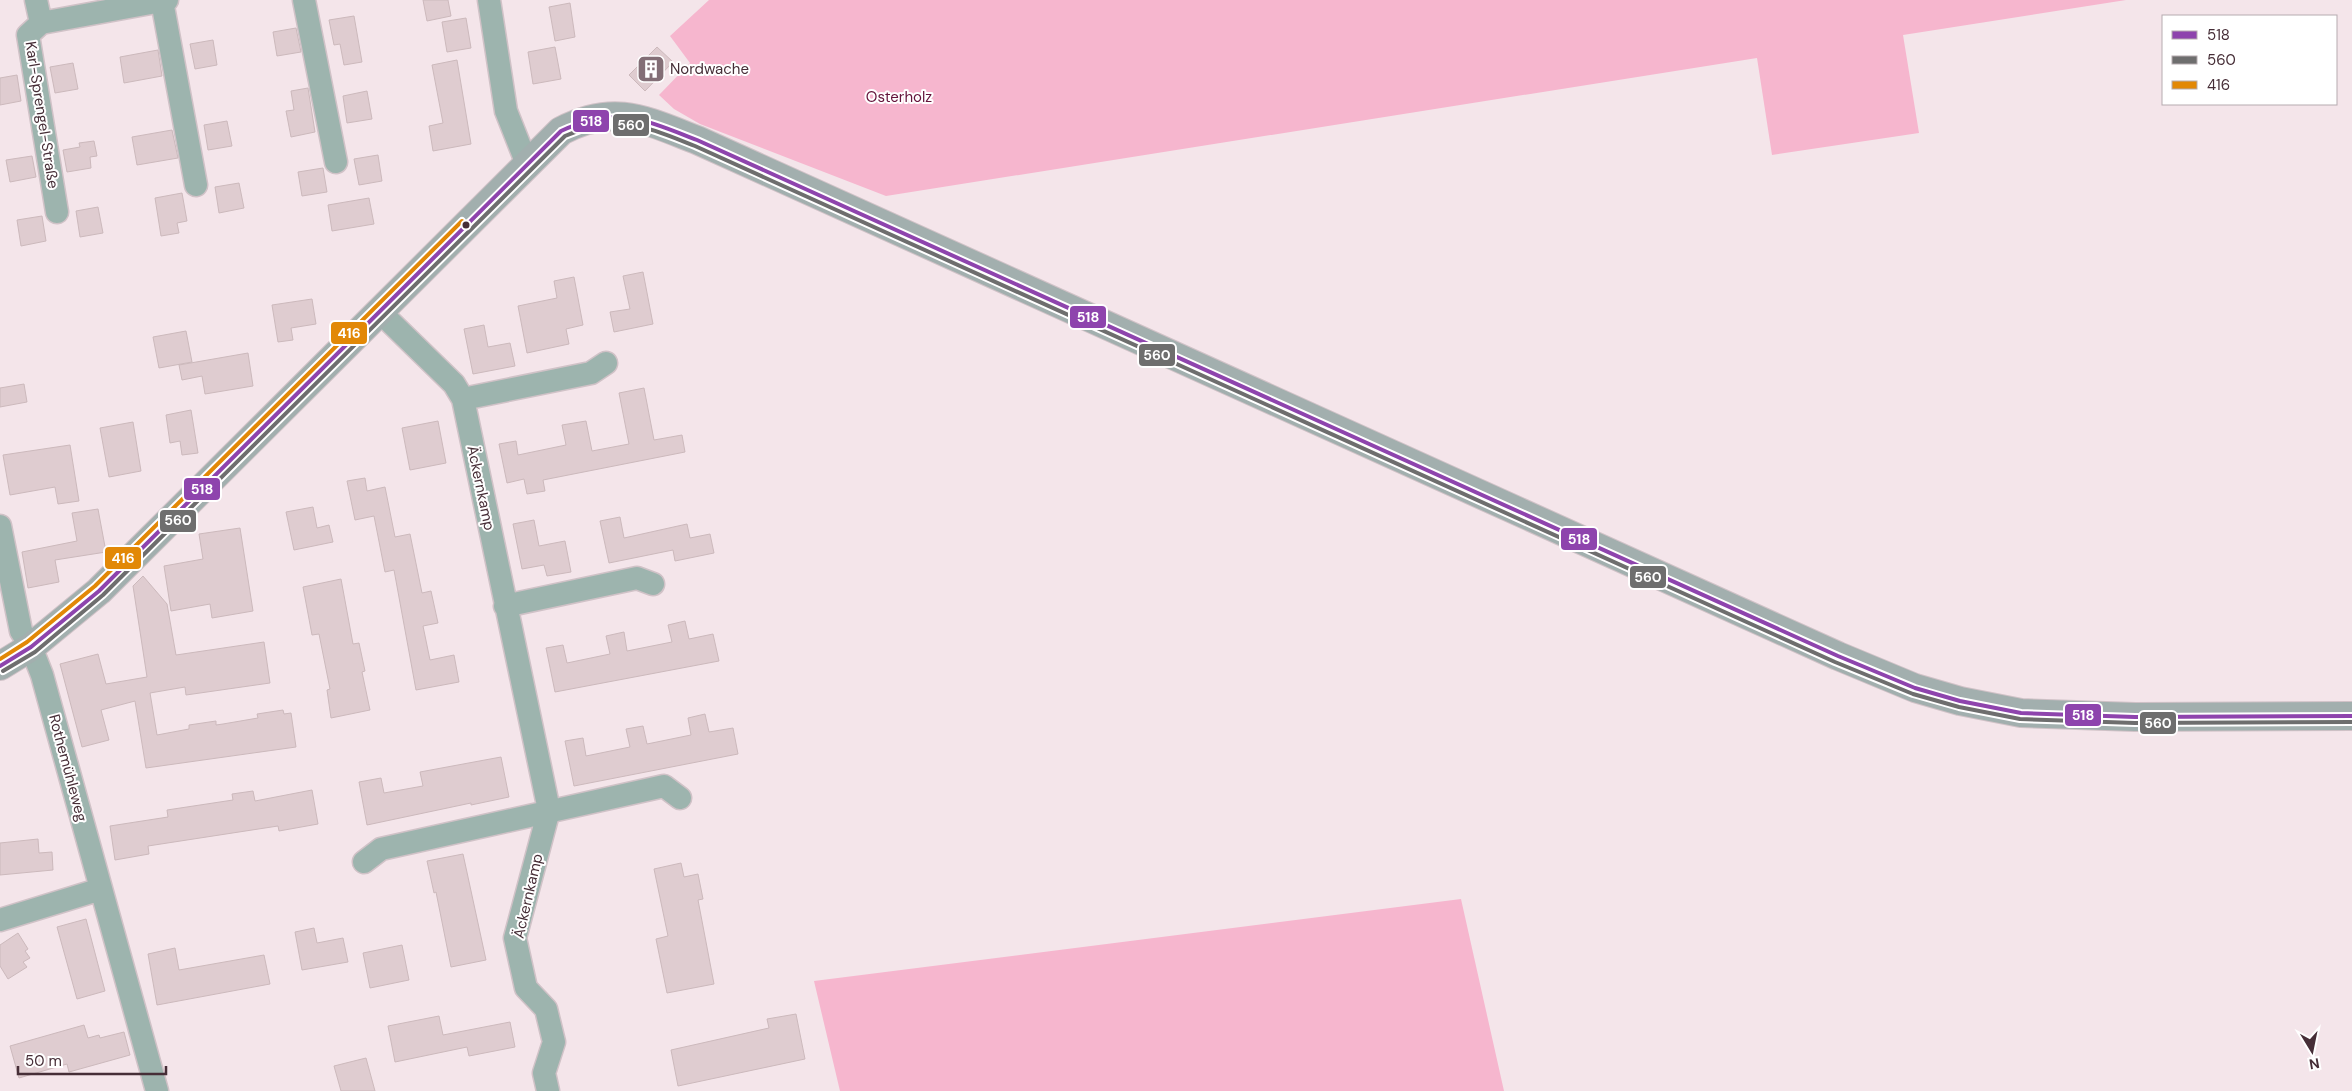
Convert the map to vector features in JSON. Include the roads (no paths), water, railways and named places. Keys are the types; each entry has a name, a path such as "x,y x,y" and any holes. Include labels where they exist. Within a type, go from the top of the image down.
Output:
{"main road":[{"path":"0,666 31,648 99,590 561,132 593,118 616,116 638,118 697,140 1838,656 1915,688 1960,701 2021,713 2136,717 2352,716"}],"street":[{"name":"Karl-Sprengel-Straße","path":"36,0 40,23"},
{"name":"Karl-Sprengel-Straße","path":"57,212 28,35 40,23 165,0 196,185"},
{"path":"304,0 336,162"},
{"path":"489,0 506,111 527,164"},
{"name":"Äckernkamp","path":"380,310 454,384 462,399 549,810 515,938 526,988 546,1009 554,1042 544,1073 548,1091"},
{"path":"462,399 591,372 606,363"},
{"name":"Rothemühleweg","path":"0,526 21,632 31,648 42,675 157,1091"},
{"path":"505,606 637,578 653,584"},
{"path":"364,862 381,849 527,818 549,810 664,786 680,798"},
{"path":"0,920 101,890"}],"place":[{"name":"Nordwache","path":"651,69"}],"park label":[{"name":"Osterholz","path":"899,97"}]}
